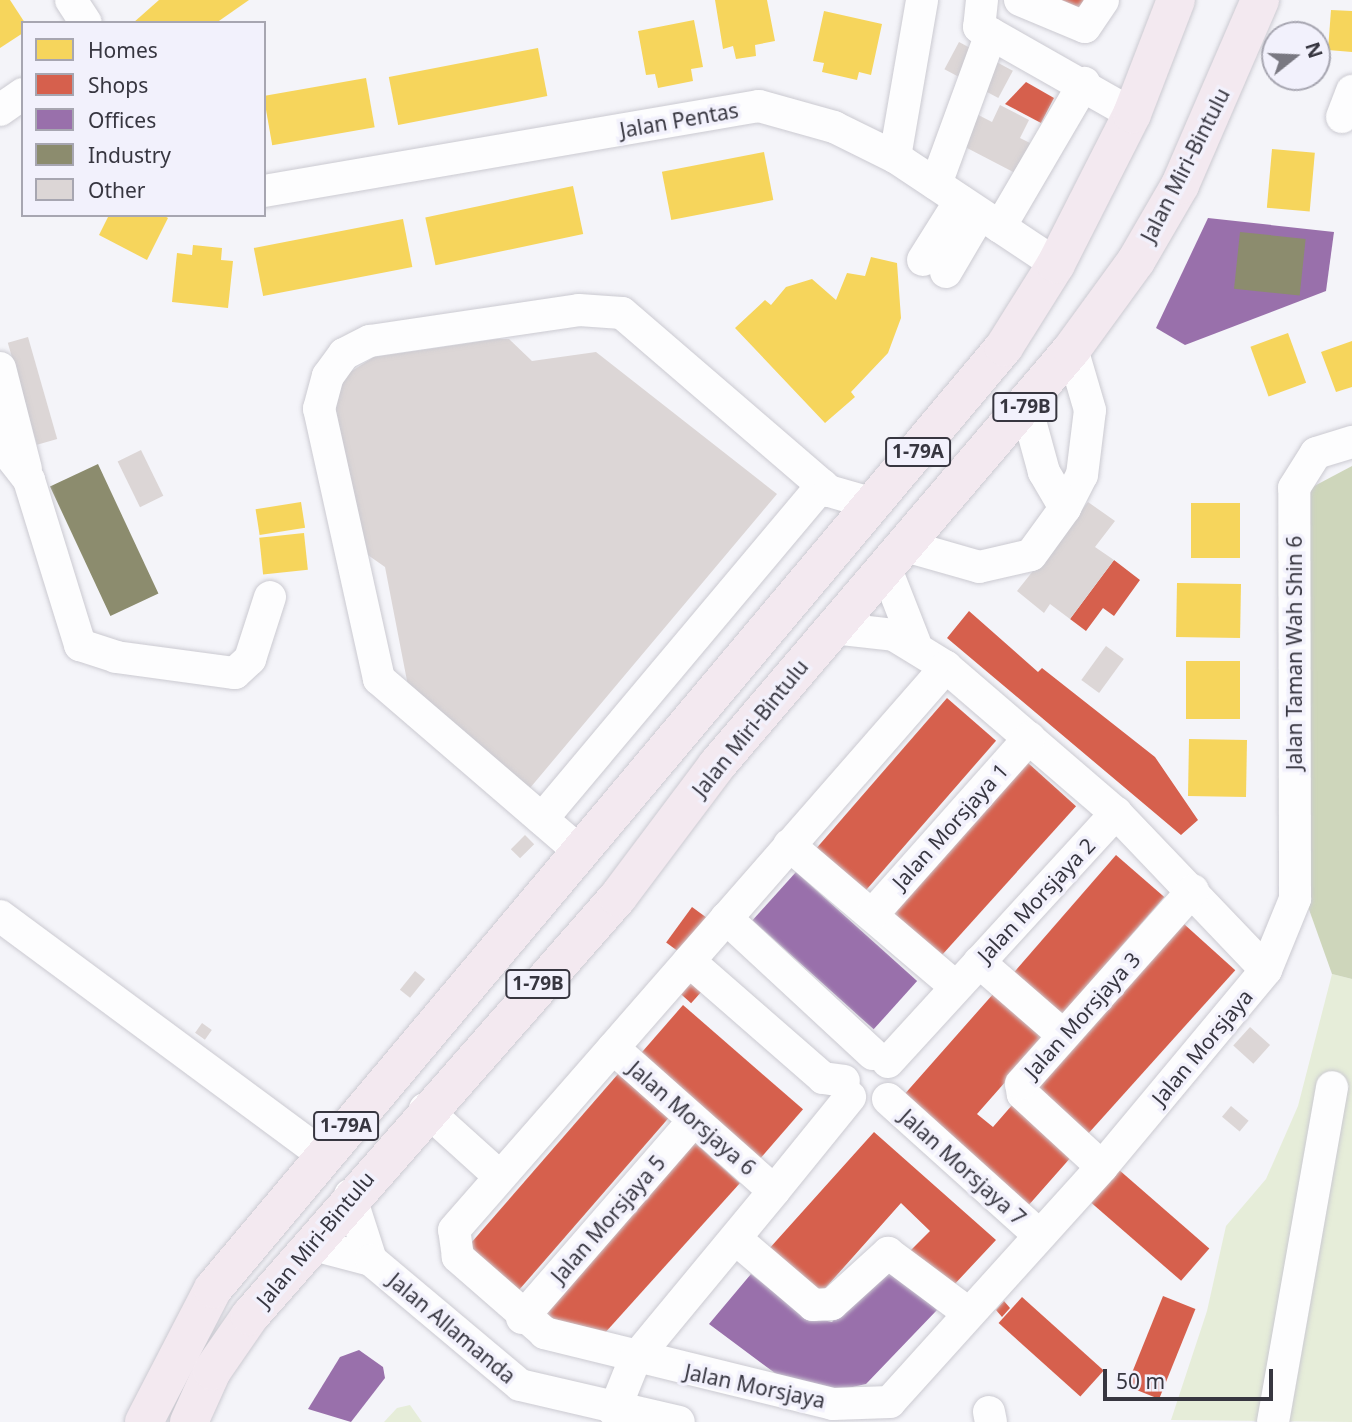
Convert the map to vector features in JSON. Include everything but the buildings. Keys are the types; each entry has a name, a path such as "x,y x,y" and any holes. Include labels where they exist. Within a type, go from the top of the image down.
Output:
{"highway":[{"name":"1-79A","path":"144,1422 213,1289 322,1154 1004,347 1056,264 1132,114 1176,0"},
{"name":"Jalan Miri-Bintulu","path":"189,1422 212,1371 350,1195 618,897 718,765 1026,406 1072,348 1136,261 1180,185 1259,0"},
{"path":"579,851 598,862 618,856 718,765"}],"street":[{"path":"71,0 85,21"},
{"path":"895,157 922,0"},
{"path":"982,0 975,19 991,34 1084,83 1132,114"},
{"path":"1020,0 1084,27 1102,0"},
{"path":"969,206 991,34"},
{"path":"935,266 969,206 1084,83"},
{"path":"0,110 21,95"},
{"name":"Jalan Pentas","path":"266,191 759,106 834,127 895,157 1056,264"},
{"path":"579,851 379,679 319,409 328,376 344,354 370,341 579,310 622,313 822,485 874,504"},
{"path":"915,643 896,557 1002,566 1031,555 1065,508 1082,475 1090,410 1072,348"},
{"path":"0,368 29,481 80,645 117,657 235,673 250,659 270,597"},
{"path":"1026,406 1044,472 1065,508"},
{"name":"Jalan Taman Wah Shin 6","path":"1266,970 1295,899 1294,488 1316,453 1352,442"},
{"path":"0,443 29,481"},
{"path":"541,819 822,485"},
{"name":"Jalan Morsjaya","path":"833,628 915,643 946,667 1116,813 1193,890 1266,970 1102,1167 967,1312 890,1412 833,1404 635,1359 545,1333 522,1318 458,1257 453,1244 454,1230 498,1175 613,1048 946,667"},
{"name":"Jalan Morsjaya 1","path":"872,915 1030,738"},
{"name":"Jalan Morsjaya 2","path":"880,1058 956,987 1116,813"},
{"path":"789,845 956,987"},
{"name":"Jalan Morsjaya 3","path":"1102,1167 1021,1088 1063,1035 1193,890"},
{"path":"0,916 322,1154"},
{"path":"689,961 823,1078 847,1089 864,1106 888,1099 895,1085 880,1058 726,918"},
{"path":"979,962 1063,1035"},
{"name":"Jalan Morsjaya 6","path":"613,1048 773,1190"},
{"path":"614,1411 635,1359 737,1240 847,1089 856,1058 880,1058"},
{"path":"1272,1422 1332,1087"},
{"name":"Jalan Morsjaya 7","path":"888,1099 1040,1235"},
{"path":"425,1109 498,1175"},
{"name":"Jalan Morsjaya 5","path":"522,1318 693,1121"},
{"path":"350,1195 371,1260"},
{"path":"737,1240 813,1306 832,1304 888,1253 967,1312"},
{"name":"Jalan Allamanda","path":"310,1244 371,1260 520,1385 614,1411 679,1422"}],"green space":[{"path":"1352,466 1352,979 1332,974 1306,901 1303,492"},
{"path":"1332,974 1352,979 1352,1422 1171,1420 1207,1311 1226,1226 1266,1179 1298,1106"},
{"path":"410,1405 422,1422 384,1422 397,1408"}]}
